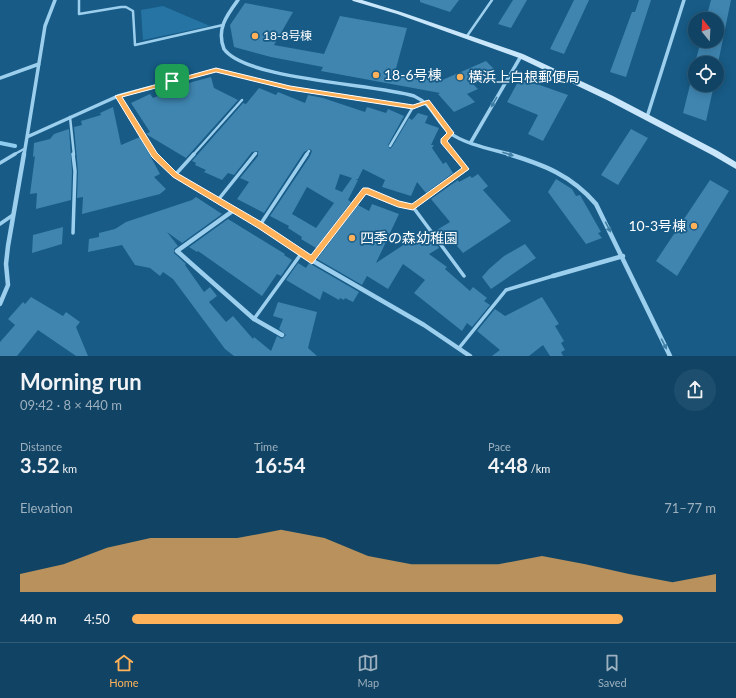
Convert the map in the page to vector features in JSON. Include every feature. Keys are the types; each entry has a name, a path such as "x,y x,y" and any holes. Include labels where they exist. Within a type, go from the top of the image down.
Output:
{"street":[{"path":"0,304 8,285 6,264 24,149 46,26 55,0"},
{"path":"238,0 223,22 222,45 226,53 243,62 278,72 349,87 413,95 427,102 451,133 471,142 560,172 586,190 596,204 623,256 670,356"},
{"path":"355,0 399,13 521,56 647,117 716,153 736,166"},
{"path":"647,117 684,0"},
{"path":"471,142 521,56"},
{"path":"0,78 39,64"},
{"path":"26,137 118,96 216,70 290,88 413,107 427,102"},
{"path":"118,96 155,155 175,175 260,225 301,254 424,325 470,356"},
{"path":"312,260 365,190 398,204 413,207 466,169 443,141 451,133"},
{"path":"234,210 177,250 254,319 282,335"},
{"path":"553,276 623,256"}],"lane":[{"path":"80,0 79,14 121,7 126,7 132,11 135,45 223,25"},
{"path":"467,36 492,0"},
{"path":"175,175 242,100"},
{"path":"390,146 413,107"},
{"path":"70,117 75,170 73,232"},
{"path":"0,163 24,149"},
{"path":"260,225 309,151"},
{"path":"218,200 256,153"},
{"path":"413,207 464,276"},
{"path":"0,224 15,213"},
{"path":"254,319 301,254"},
{"path":"459,348 506,290 553,276"}],"shaded area":[{"path":"163,6 210,26 143,40 141,10"}],"building":[{"path":"420,0 459,0 450,12 420,2"},
{"path":"513,0 527,0 511,28 498,24"},
{"path":"574,0 589,0 564,54 550,49"},
{"path":"639,0 651,0 626,77 610,72 632,12 635,12"},
{"path":"711,0 731,0 724,34 724,12 708,12"},
{"path":"245,3 293,12 274,45 324,54 340,16 407,28 395,72 440,81 486,61 496,71 471,82 478,89 467,94 475,102 454,112 438,94 440,93 321,71 323,67 271,57 234,47 230,25"},
{"path":"699,48 721,48 719,56 697,56"},
{"path":"211,77 214,88 238,100 186,158 146,134 150,132 131,103 150,94 153,98 192,82"},
{"path":"520,78 568,95 543,141 528,134 538,115 507,102"},
{"path":"259,88 276,95 278,92 305,103 308,95 323,98 365,112 367,107 386,113 388,109 404,116 388,145 390,149 409,118 412,120 418,113 428,116 425,123 439,128 431,145 434,145 432,148 443,164 446,162 453,173 426,193 417,182 411,196 382,187 385,180 363,169 358,179 355,179 358,180 348,200 351,202 316,248 301,239 302,237 288,228 289,226 270,216 310,156 312,151 310,149 304,152 264,213 237,199 249,182 240,178 258,156 258,151 252,152 234,175 228,173 222,180 204,172 206,170 195,165 196,163 192,161 243,103 246,104","holes":["340,174 352,178 342,192 335,189","307,187 334,203 316,228 292,214"]},
{"path":"688,92 712,92 706,121 683,113"},
{"path":"113,107 121,145 140,137 160,174 154,177 166,189 160,194 82,214 83,197 77,198 78,171 74,127 82,125 81,121 101,115 100,113"},
{"path":"69,129 72,171 71,200 36,209 37,193 30,194 35,156 33,157 34,143 50,139 54,134"},
{"path":"631,129 648,138 618,185 601,175"},
{"path":"478,174 488,186 483,190 511,221 463,253 452,240 445,244 435,231 450,222 431,199 458,180 459,182 470,176 472,178"},
{"path":"556,179 572,189 576,196 580,195 601,232 598,233 602,238 586,244 548,192"},
{"name":"10-3号棟","path":"710,180 729,191 677,276 656,261"},
{"path":"196,197 222,214 182,243 167,232 178,246 174,249 174,253 186,264 185,265 204,292 210,287 217,296 209,302 226,322 233,316 253,339 254,337 271,351 277,336 282,339 286,335 279,329 283,319 273,316 278,302 317,312 308,348 317,356 234,356 225,349 173,279 163,272 160,276 150,268 135,265 122,245 88,252 89,239 99,237 99,233 115,229 126,222 192,200"},
{"path":"372,204 399,214 376,263 420,234 424,239 430,235 439,248 429,254 447,267 445,269 470,291 473,287 487,298 484,301 490,305 472,327 467,323 462,331 414,293 425,280 403,264 388,289 367,276 362,285 317,259 358,205 369,211"},
{"path":"228,219 285,254 284,255 292,260 281,276 277,274 262,296 198,251 197,252 189,247"},
{"path":"63,227 62,244 32,253 33,235"},
{"path":"525,244 536,258 491,289 482,277 504,256"},
{"path":"298,263 306,268 309,263 359,292 353,302 345,298 344,300 340,298 339,300 323,291 320,300 286,280"},
{"path":"31,297 63,316 66,312 80,322 76,327 88,356 76,356 38,330 17,356 0,356 0,342 15,325 8,319 23,302 25,304"},
{"path":"542,297 559,324 555,326 564,341 561,343 565,350 561,352 563,356 550,356 543,345 529,356 492,356 500,350 477,331 495,309 505,316"}],"waterway":[{"path":"0,143 15,146"}],"place":[{"name":"18-8号棟","path":"255,36"},
{"name":"18-6号棟","path":"376,75"},
{"name":"横浜上白根郵便局","path":"460,77"},
{"name":"10-3号棟","path":"694,226"},
{"name":"四季の森幼稚園","path":"352,238"}],"route":[{"path":"216,70 290,88 372,101 413,107 427,102 451,133 443,141 466,169 413,207 383,199 365,190 312,260 260,225 175,175 155,155 118,96 172,81 216,70"}]}
